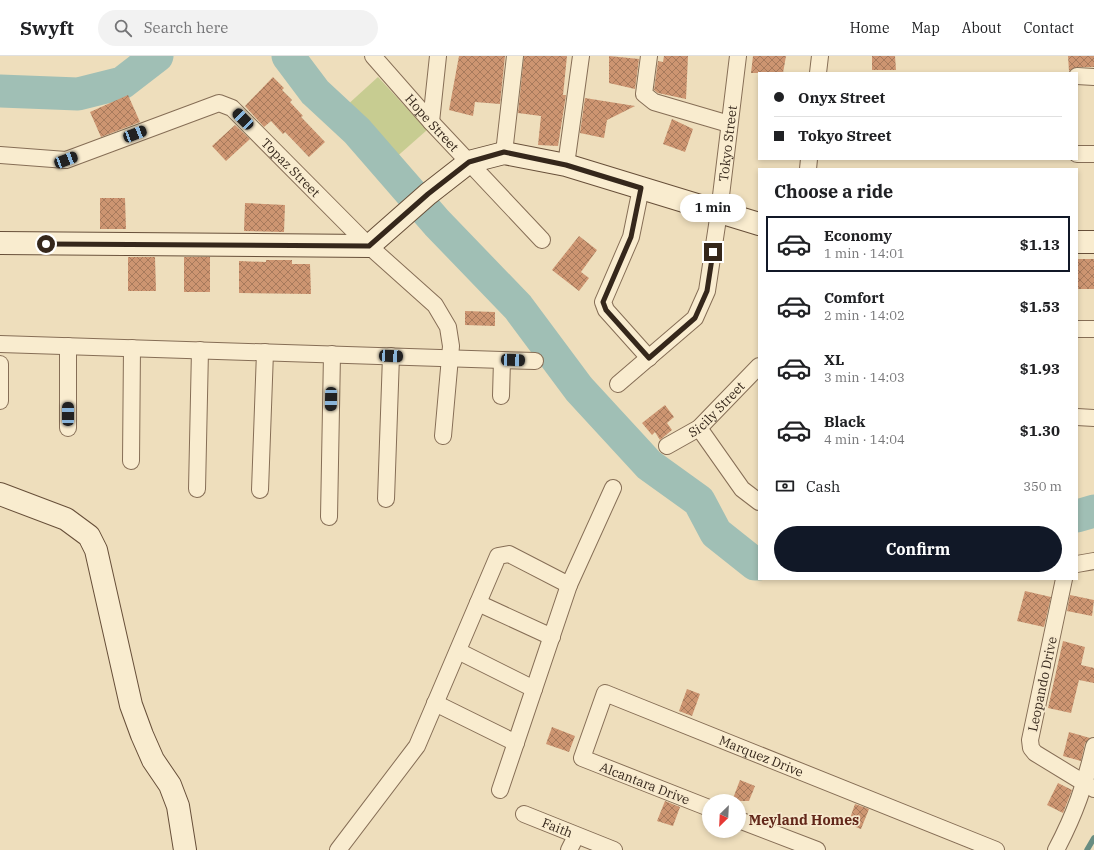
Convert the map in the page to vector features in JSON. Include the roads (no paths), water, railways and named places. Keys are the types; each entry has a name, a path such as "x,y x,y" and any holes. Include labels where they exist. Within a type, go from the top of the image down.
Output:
{"street":[{"name":"Hope Street","path":"373,56 431,122 542,240"},
{"path":"431,122 438,56"},
{"path":"504,152 515,56"},
{"path":"566,165 581,56"},
{"path":"649,56 644,94 647,97 654,102 729,124"},
{"name":"Tokyo Street","path":"618,384 695,318 707,291 719,212 738,56"},
{"path":"818,72 820,56"},
{"path":"1078,76 1094,76"},
{"name":"Topaz Street","path":"0,155 66,160 219,103 232,108 369,246 434,305 448,328 451,346 443,436"},
{"path":"0,243 369,246 428,194 469,162 504,152 566,165 758,224"},
{"path":"1078,154 1094,154"},
{"path":"641,188 631,237 603,302 606,310 649,358"},
{"path":"1078,242 1094,242"},
{"path":"1078,329 1094,329"},
{"path":"0,344 535,361"},
{"path":"68,346 68,428"},
{"path":"131,461 132,348"},
{"path":"197,488 200,350"},
{"path":"260,490 265,352"},
{"path":"329,517 332,354"},
{"path":"386,499 391,356"},
{"path":"501,396 502,360"},
{"path":"0,364 0,401"},
{"name":"Sicily Street","path":"667,446 699,428 757,372"},
{"path":"1078,417 1094,418"},
{"path":"699,428 742,489 758,501"},
{"path":"500,790 569,585 613,488"},
{"path":"0,494 66,519 89,536 93,543 96,550 131,705 150,754 170,785 178,806 185,850"},
{"path":"338,850 417,746 498,556 509,554 569,585"},
{"path":"1078,564 1094,561"},
{"name":"Leopando Drive","path":"1064,580 1030,740 1031,748 1035,753 1090,787"},
{"path":"478,603 552,636"},
{"path":"458,651 534,689"},
{"name":"Marquez Drive","path":"582,758 605,693 984,848"},
{"path":"435,703 516,743"},
{"path":"1056,850 1090,787 1093,751"},
{"name":"Alcantara Drive","path":"582,758 702,805"},
{"name":"Faith","path":"524,814 573,843 614,850"},
{"path":"746,823 810,849"}],"waterway":[{"path":"0,91 78,94 122,83 157,56"},
{"path":"288,56 315,92 357,131 437,223 518,307 579,389 649,465 699,501 716,533 755,564 758,564"},
{"path":"1078,516 1094,511"},
{"path":"1087,850 1094,838"}],"district":[{"name":"Meyland Homes","path":"804,820"}]}
